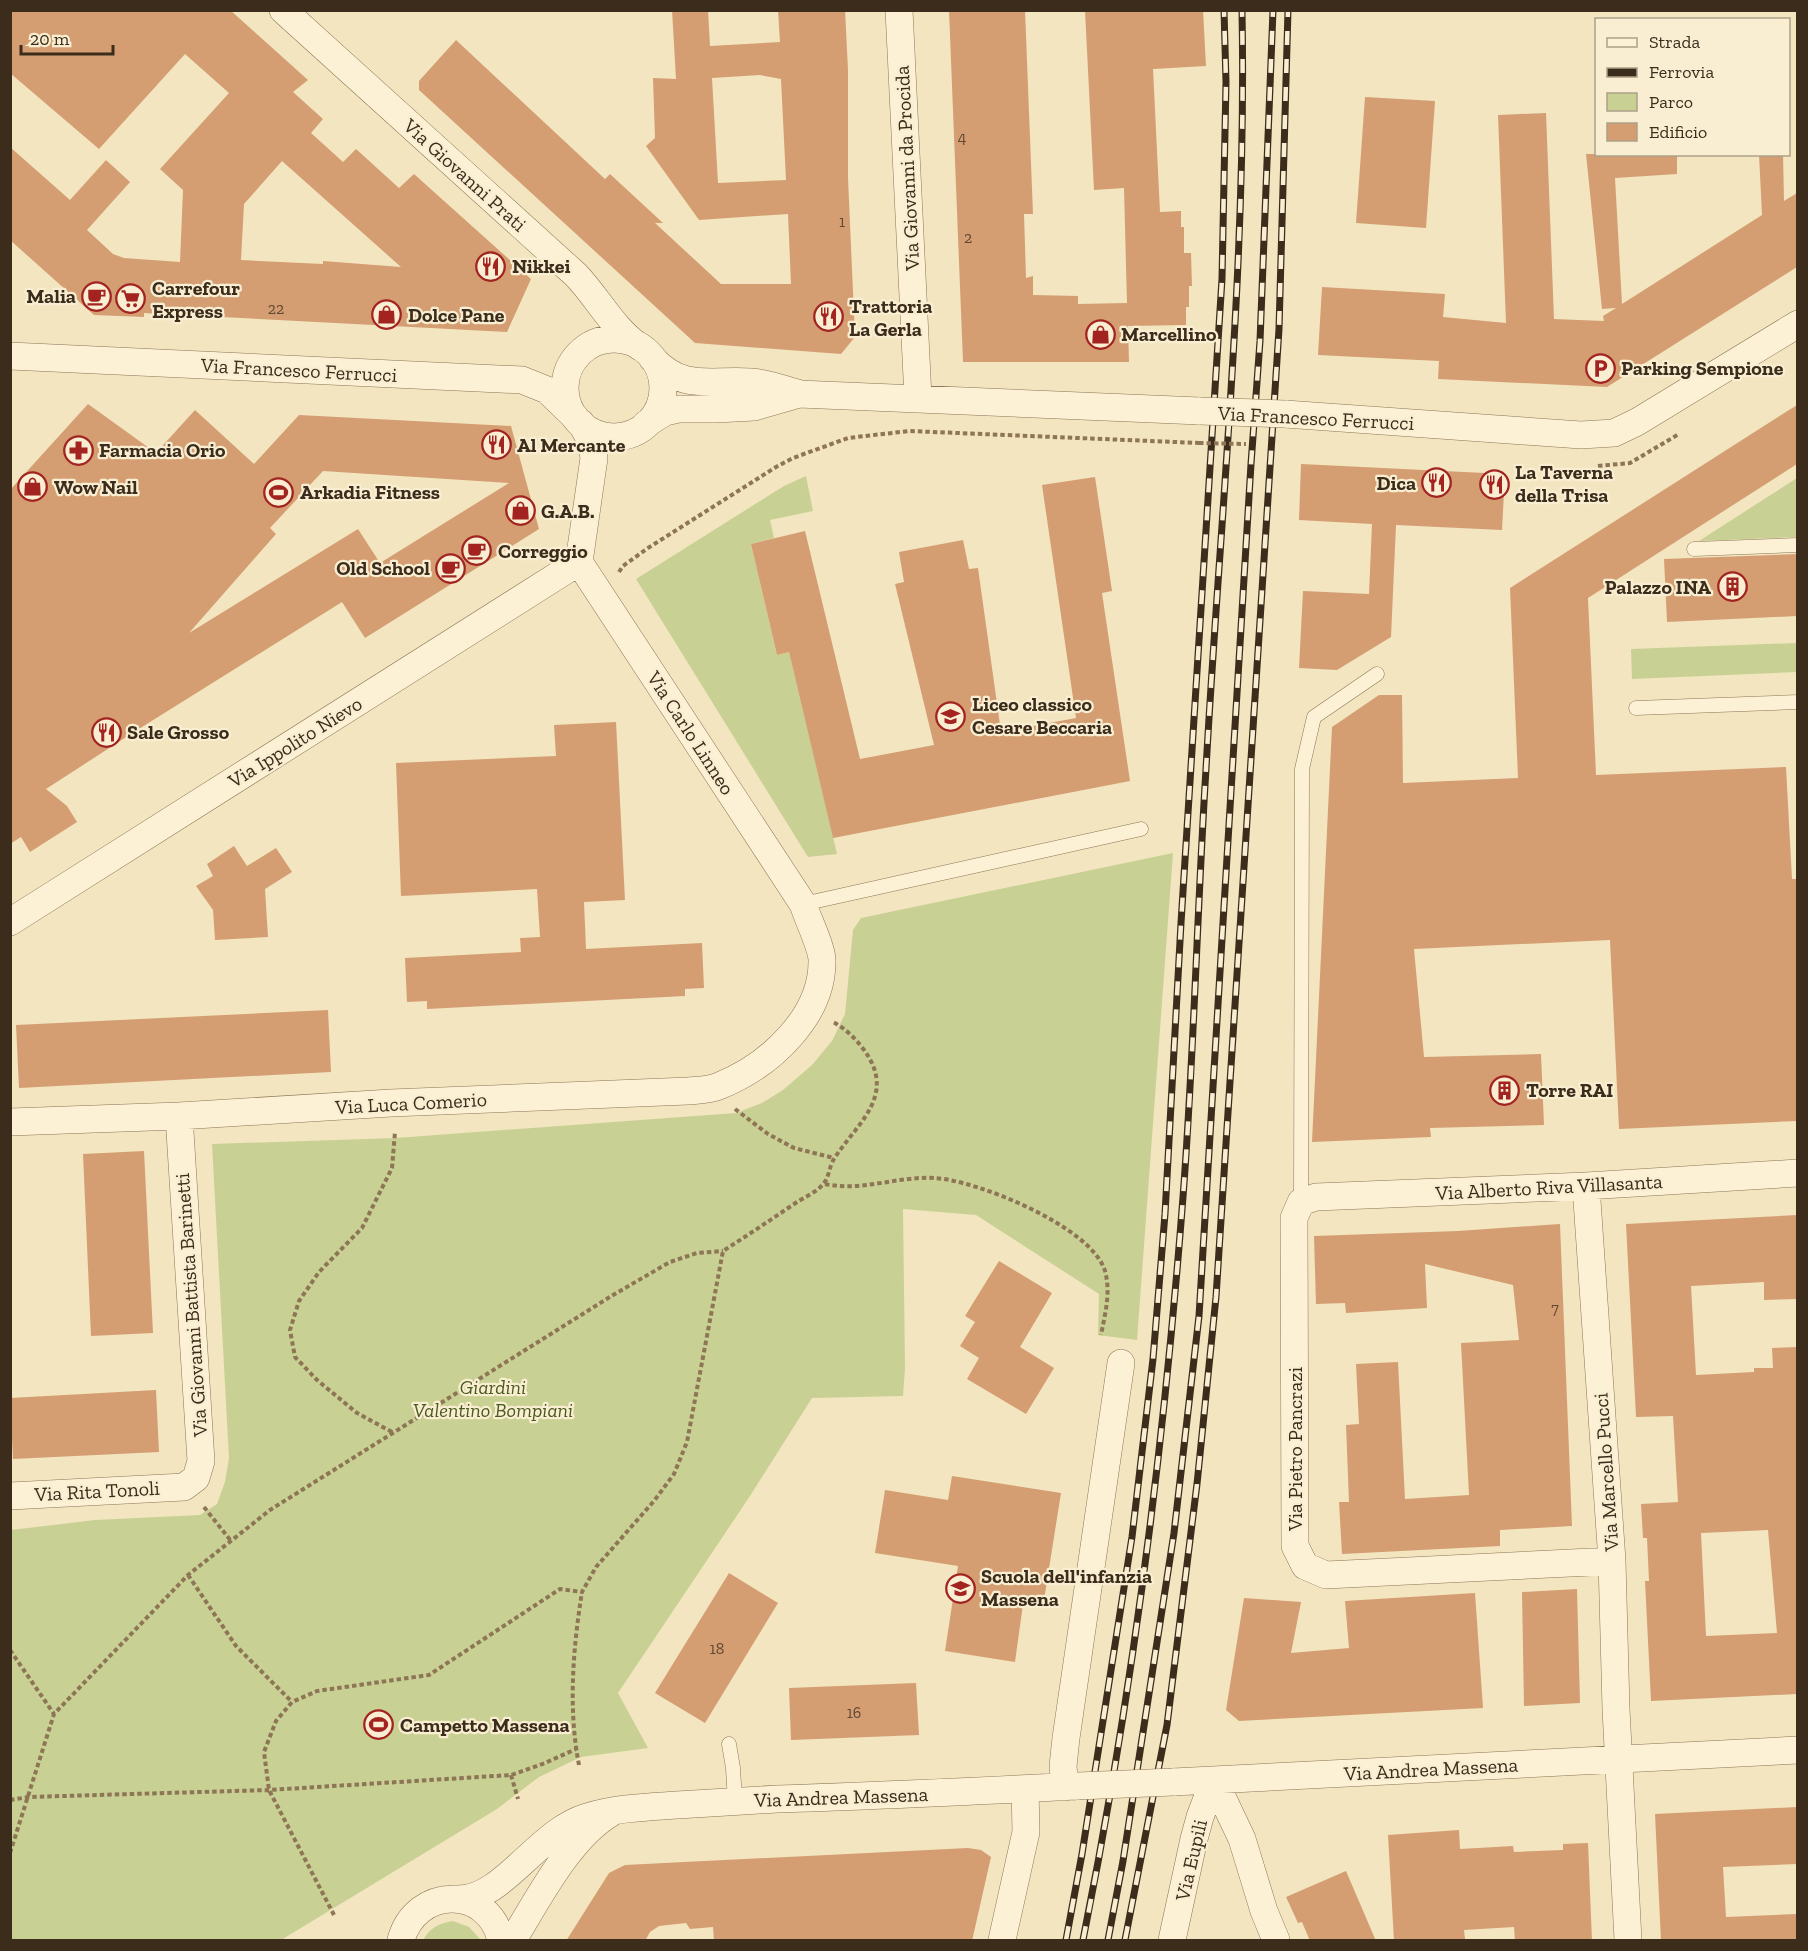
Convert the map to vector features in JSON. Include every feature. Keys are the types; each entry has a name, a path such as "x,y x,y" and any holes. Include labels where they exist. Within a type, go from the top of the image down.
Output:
{"street":[{"name":"Via Giovanni Prati","path":"283,10 576,275 594,294 620,331 646,352"},
{"name":"Via Giovanni da Procida","path":"899,10 918,398"},
{"name":"Via Francesco Ferrucci","path":"10,356 522,380 547,390 578,420 601,435 617,437 633,433 665,412 678,409 716,410 754,407 805,394 1285,414 1581,435 1614,433 1637,422 1797,324"},
{"name":"Via Francesco Ferrucci","path":"579,562 594,458 591,441 568,404 565,388 568,372 575,358 593,344 608,339 624,340 646,352 667,372 679,378 753,382 805,394"},
{"path":"646,352 660,372 663,388 660,404 646,424"},
{"name":"Via Carlo Linneo","path":"579,562 803,904 823,958 819,984 809,1009 793,1033"},
{"name":"Via Ippolito Nievo","path":"10,922 579,562"},
{"name":"Via Luca Comerio","path":"10,1122 688,1091 718,1087 747,1072 769,1056 793,1033"},
{"name":"Via Giovanni Battista Barinetti","path":"178,1116 201,1461 193,1495"},
{"name":"Via Alberto Riva Villasanta","path":"1301,1202 1316,1197 1586,1186 1797,1173"},
{"name":"Via Marcello Pucci","path":"1586,1186 1612,1561 1618,1758 1628,1941"},
{"name":"Via Pietro Pancrazi","path":"1301,1202 1294,1218 1295,1546 1305,1566 1326,1575 1612,1561"},
{"path":"1071,1787 1063,1766 1066,1738 1121,1363"},
{"name":"Via Rita Tonoli","path":"10,1496 193,1495"},
{"name":"Via Andrea Massena","path":"401,1936 416,1913 430,1904 469,1899 490,1889 551,1835 572,1822 594,1815 640,1807 1797,1750"},
{"path":"1214,1780 1242,1839 1264,1911 1276,1941"},
{"name":"Via Eupili","path":"1172,1941 1194,1839 1214,1780"},
{"path":"1002,1941 1026,1832 1025,1789"},
{"path":"513,1941 546,1886 567,1857 591,1829 609,1814 618,1811"},
{"path":"455,1899 471,1903 485,1912 496,1926 501,1941"}],"lane":[{"path":"1694,549 1797,545"},
{"path":"1301,1202 1302,769 1314,717 1377,674"},
{"path":"1636,708 1797,702"},
{"path":"803,904 1141,829"},
{"path":"729,1744 733,1762 735,1801"}],"path":[{"path":"618,578 619,571 632,560 776,467 793,458 848,438 909,431 1252,445"},
{"path":"10,1853 54,1714 188,1575 270,1510 393,1432 670,1262 697,1253 723,1251 825,1184 834,1158 869,1112 876,1088 871,1059 859,1043 833,1022"},
{"path":"734,1109 768,1134 794,1148 834,1158"},
{"path":"393,1432 357,1413 317,1380 295,1357 290,1330 299,1301 319,1272 362,1228 392,1168 395,1132"},
{"path":"825,1184 858,1187 899,1180 933,1178 963,1182 1027,1207 1055,1222 1087,1246 1105,1271 1108,1298 1101,1335"},
{"path":"579,1766 573,1689 574,1639 582,1592 596,1567 654,1501 674,1474 687,1442 723,1251"},
{"path":"193,1495 231,1541"},
{"path":"188,1575 236,1646 292,1702"},
{"path":"334,1915 268,1790 264,1752 276,1721 292,1702 317,1691 429,1675 560,1589 582,1592"},
{"path":"10,1650 54,1714"},
{"path":"10,1800 29,1797 268,1790 511,1775 576,1749"},
{"path":"511,1775 518,1799"}],"green space":[{"path":"806,476 813,511 770,520 774,538 751,544 777,655 789,652 837,854 808,857 636,579 784,486"},
{"path":"1797,478 1797,537 1699,541"},
{"path":"1797,643 1797,672 1632,679 1631,649"},
{"name":"Giardini Valentino Bompiani","path":"1173,853 1137,1340 1098,1335 1099,1294 976,1215 903,1209 905,1368 903,1396 812,1398 748,1499 618,1693 648,1748 581,1757 539,1777 497,1809 281,1940 11,1940 11,1530 95,1520 200,1515 217,1504 225,1482 229,1458 212,1144 396,1138 736,1113 762,1103 783,1090 812,1065 832,1041 845,1014 853,930 861,918"},
{"path":"453,1921 469,1927 481,1940 423,1940 435,1927"}],"building":[{"path":"10,10 230,10 308,80 293,92 323,119 311,133 343,162 356,149 399,188 414,174 531,279 507,332 144,313 144,317 94,315 10,240 10,147 70,200 106,160 130,182 87,230 113,254 124,258 180,262 183,190 160,169 229,93 185,54 99,149 10,73","holes":["282,161 401,267 323,261 323,264 241,260 244,204"]},
{"path":"672,10 708,10 710,46 780,42 778,10 845,10 848,70 848,178 855,337 841,354 695,343 419,90 419,81 456,40 605,179 610,174 663,223 655,223 721,284 791,284 788,214 699,220 646,146 655,138 653,78 676,79","holes":["760,75 781,79 786,180 718,183 712,78"]},
{"path":"949,10 1025,10 1033,214 1024,214 1026,278 1033,276 1033,295 1078,296 1078,304 1127,303 1124,188 1094,190 1085,10 1203,10 1206,66 1153,69 1160,212 1181,211 1181,227 1184,227 1184,253 1191,253 1192,286 1189,286 1186,325 1128,326 1129,362 963,362"},
{"path":"1365,97 1435,101 1426,228 1356,223"},
{"path":"1546,113 1554,319 1604,321 1603,316 1616,308 1602,309 1586,154 1595,154 1595,156 1677,156 1677,174 1615,178 1622,304 1762,215 1759,156 1783,156 1784,201 1797,193 1797,267 1607,387 1438,379 1439,361 1318,355 1322,287 1445,294 1443,317 1506,323 1498,115"},
{"path":"88,404 156,453 195,410 254,464 299,415 511,426 539,529 365,638 342,602 134,732 46,789 67,806 77,822 30,852 21,837 10,844 10,490","holes":["323,471 509,483 380,563 358,529 189,633 276,534 270,528"]},
{"path":"1797,405 1797,464 1588,598 1596,775 1786,767 1792,879 1797,879 1797,1121 1619,1129 1610,940 1414,949 1424,1057 1541,1054 1544,1125 1430,1128 1431,1137 1312,1142 1332,727 1379,695 1402,695 1403,783 1518,778 1510,588"},
{"path":"1301,464 1505,474 1502,530 1396,525 1391,637 1337,670 1299,668 1303,591 1369,594 1372,524 1299,520"},
{"path":"1095,477 1112,591 1102,593 1130,781 833,838 789,652 777,655 751,544 805,531 860,759 934,745 895,584 904,582 899,552 963,540 969,569 978,568 1001,732 1076,718 1042,485"},
{"name":"Palazzo INA","path":"1797,554 1797,616 1667,622 1664,559"},
{"path":"616,722 625,900 584,902 586,949 702,943 704,988 685,989 685,996 427,1009 427,1001 407,1002 405,958 521,952 520,938 540,937 537,889 401,896 396,763 556,756 554,725"},
{"path":"234,846 247,866 276,848 292,872 265,889 268,937 215,940 213,910 196,886 213,876 207,864"},
{"path":"328,1010 331,1072 19,1088 16,1025"},
{"path":"144,1151 153,1333 91,1336 83,1154"},
{"path":"1797,1215 1797,1299 1764,1300 1764,1282 1691,1286 1696,1375 1754,1372 1754,1368 1773,1368 1772,1348 1797,1347 1797,1694 1651,1701 1645,1581 1649,1581 1647,1538 1643,1538 1641,1504 1678,1502 1673,1416 1636,1417 1626,1224","holes":["1768,1530 1777,1633 1706,1636 1701,1533"]},
{"path":"1560,1224 1572,1526 1500,1530 1500,1546 1342,1554 1339,1502 1349,1502 1346,1425 1359,1424 1356,1364 1398,1362 1405,1499 1469,1495 1461,1343 1519,1340 1513,1285 1425,1264 1427,1308 1346,1313 1345,1303 1316,1304 1314,1236 1458,1231"},
{"path":"999,1261 1052,1293 1020,1347 1054,1368 1026,1414 967,1379 979,1358 960,1346 975,1322 965,1316"},
{"path":"156,1390 159,1452 13,1459 10,1398"},
{"path":"952,1476 1061,1493 1044,1600 1024,1597 1015,1662 945,1651 958,1566 875,1553 885,1490 948,1500"},
{"path":"729,1573 778,1603 705,1723 655,1693"},
{"path":"1577,1589 1580,1703 1524,1706 1522,1592"},
{"path":"1475,1593 1483,1708 1239,1721 1226,1710 1244,1598 1301,1602 1291,1653 1349,1648 1345,1601"},
{"path":"916,1683 919,1735 791,1740 789,1688"},
{"path":"1797,1807 1797,1864 1723,1867 1726,1917 1797,1914 1797,1941 1661,1941 1655,1814"},
{"path":"1459,1830 1460,1849 1513,1846 1514,1852 1563,1850 1563,1844 1588,1843 1592,1941 1515,1941 1514,1927 1464,1930 1465,1939 1394,1941 1388,1835"},
{"path":"968,1848 981,1850 991,1857 972,1941 714,1941 713,1927 690,1929 686,1923 659,1926 650,1932 645,1941 566,1941 609,1873 625,1865"},
{"path":"1346,1871 1376,1941 1310,1941 1302,1922 1298,1923 1286,1897"}],"railway":[{"path":"1066,1940 1082,1854 1132,1537 1153,1359 1165,1214 1222,279 1226,82 1224,10"},
{"path":"1083,1940 1117,1756 1144,1570 1166,1384 1183,1197 1206,769 1236,295 1240,200 1242,10"},
{"path":"1108,1940 1123,1861 1174,1533 1199,1316 1260,341 1273,10"},
{"path":"1125,1940 1167,1725 1197,1484 1216,1297 1279,329 1288,10"}],"place":[{"name":"Nikkei","path":"491,266"},
{"name":"Malia","path":"97,296"},
{"name":"Carrefour Express","path":"131,299"},
{"name":"Dolce Pane","path":"387,315"},
{"name":"Trattoria La Gerla","path":"828,317"},
{"name":"Marcellino","path":"1100,334"},
{"name":"Parking Sempione","path":"1600,368"},
{"name":"Al Mercante","path":"496,445"},
{"name":"Farmacia Orio","path":"78,450"},
{"name":"Dica","path":"1437,483"},
{"name":"La Taverna della Trisa","path":"1494,484"},
{"name":"Wow Nail","path":"33,487"},
{"name":"Arkadia Fitness","path":"279,492"},
{"name":"G.A.B.","path":"520,511"},
{"name":"Correggio","path":"477,551"},
{"name":"Old School","path":"451,568"},
{"name":"Palazzo INA","path":"1732,587"},
{"name":"Liceo classico Cesare Beccaria","path":"951,716"},
{"name":"Sale Grosso","path":"106,732"},
{"name":"Torre RAI","path":"1505,1090"},
{"name":"Scuola dell'infanzia Massena","path":"960,1588"},
{"name":"Campetto Massena","path":"379,1725"}]}
